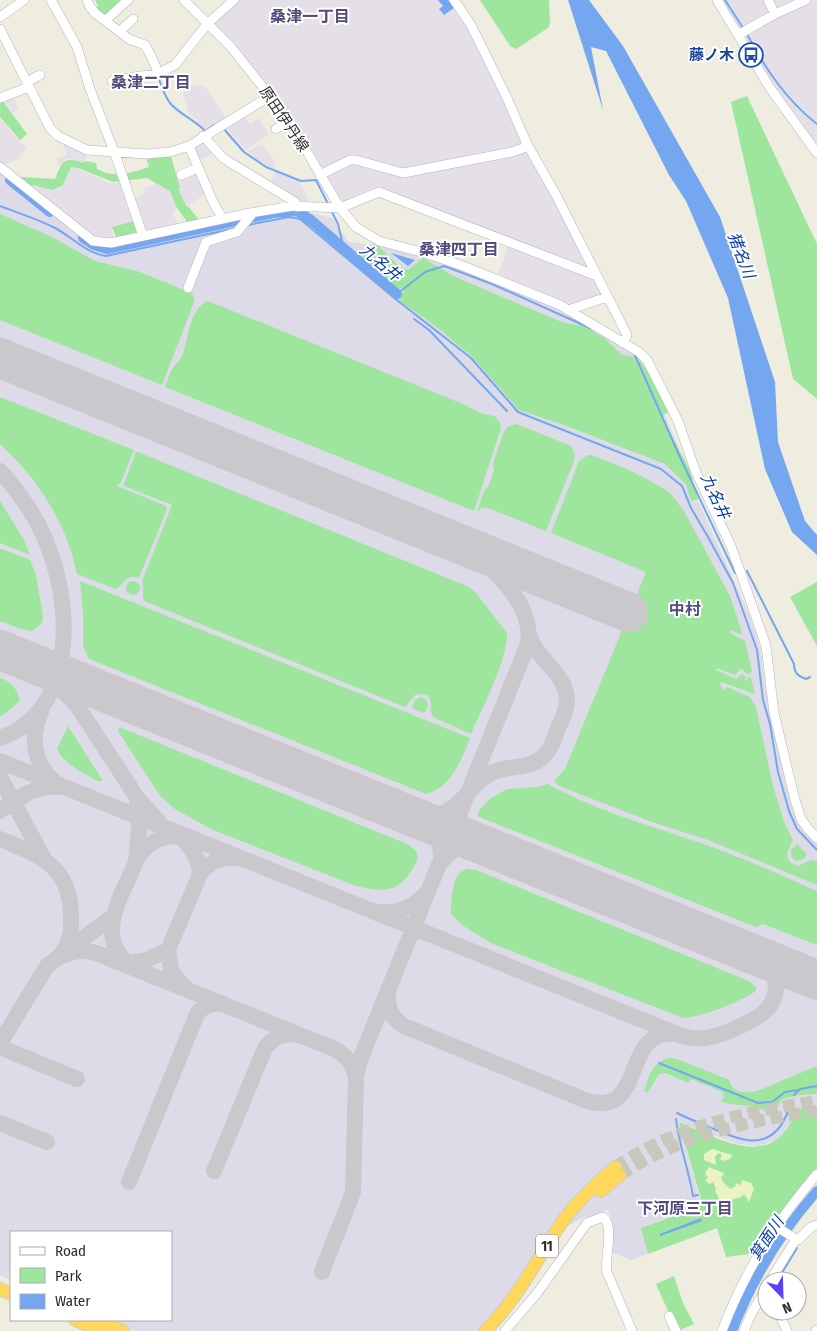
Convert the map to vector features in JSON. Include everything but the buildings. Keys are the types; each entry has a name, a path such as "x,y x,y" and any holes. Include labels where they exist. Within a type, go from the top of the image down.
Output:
{"highway":[{"name":"11","path":"485,1331 504,1309 570,1212 589,1191 618,1171 577,1217 512,1311 495,1331"},
{"path":"78,1321 103,1331"},
{"path":"98,1321 123,1331"}],"street":[{"path":"0,17 24,0"},
{"path":"51,0 78,47 90,89 114,151 143,236"},
{"path":"87,0 96,13 120,32 129,39 144,45 151,56 158,74"},
{"path":"106,20 128,0"},
{"name":"原田伊丹線","path":"184,0 231,47 289,121 340,208 356,227 379,240 463,266 560,305 639,352 647,360 678,422 695,470 731,546 766,646 774,713 798,812 809,830 817,838"},
{"path":"112,81 158,74 175,65 207,24 234,0"},
{"path":"454,0 471,25 527,144 607,296 626,335 623,343"},
{"path":"717,0 770,88 817,153"},
{"path":"768,0 775,14"},
{"path":"738,35 775,14 806,0"},
{"path":"120,32 133,19"},
{"path":"0,29 2,40 50,128 58,136 87,150 151,154 170,152 189,146 270,96"},
{"path":"0,98 28,85 40,75"},
{"path":"276,129 289,121"},
{"path":"203,136 223,158 295,202 298,206"},
{"path":"320,175 350,160 403,173 512,152 527,144"},
{"path":"189,146 214,204 223,219"},
{"path":"0,167 93,241 111,244 223,219 298,206 340,208 379,192 597,276"},
{"path":"181,175 198,168"},
{"path":"188,288 206,242 237,232 253,213"},
{"path":"568,310 607,296"},
{"path":"722,1331 742,1285 777,1227 817,1174"},
{"path":"505,1331 538,1292 587,1223 603,1217 608,1223 608,1252 605,1265 632,1331"},
{"path":"777,1227 798,1240 812,1227 817,1225"},
{"path":"776,1271 795,1238"},
{"path":"744,1331 757,1304"},
{"path":"669,1316 676,1331"},
{"path":"88,1321 113,1331"}],"shaded area":[{"path":"237,0 452,0 469,26 524,143 511,149 405,169 357,156 322,170 213,27 215,21"},
{"path":"721,0 802,0 740,32"},
{"path":"811,0 817,0 817,149 742,35"},
{"path":"197,84 206,88 227,119 204,132 196,119 189,114 183,94 186,89"},
{"path":"14,97 19,109 12,113 4,100"},
{"path":"244,115 250,124 258,118 269,134 246,150 224,126"},
{"path":"0,119 27,149 19,156 21,158 3,165 0,162"},
{"path":"201,140 216,153 197,161 192,146"},
{"path":"67,143 88,153 84,163 68,159 59,166 56,159 67,155 63,145"},
{"path":"262,143 276,164 275,169 263,164 247,152"},
{"path":"529,151 587,265 584,268 388,192 378,186 343,201 341,198 339,199 325,177 353,162 407,176"},
{"path":"71,167 109,183 123,183 135,221 111,228 114,238 96,236 30,186 52,190 60,188"},
{"path":"0,170 96,245 102,247 284,210 294,209 332,218 349,242 383,246 420,255 541,300 640,358 674,436 698,500 750,617 760,647 767,698 790,801 797,821 804,832 817,843 817,1105 797,1108 791,1124 784,1134 776,1140 759,1146 737,1144 679,1122 701,1203 642,1228 648,1254 631,1260 611,1252 611,1219 608,1210 588,1218 586,1216 544,1240 514,1288 477,1331 135,1331 110,1321 172,1321 172,1231 10,1231 10,1280 0,1275"},
{"path":"197,170 207,193 187,207 178,189 180,188 177,180"},
{"path":"276,171 300,181 309,201 298,201 268,185"},
{"path":"162,181 171,185 179,207 173,212 178,226 146,233 132,198 145,194 143,188"},
{"path":"509,245 593,278 602,292 600,296 572,305 498,274"}],"green space":[{"path":"95,0 126,0 106,16 94,9 98,6"},
{"path":"480,0 549,0 550,24 548,28 516,49 510,46"},
{"path":"747,96 817,244 817,399 793,379 731,102"},
{"path":"2,100 27,134 20,140 0,117 0,101"},
{"path":"170,153 180,188 178,189 187,207 199,220 188,223 177,208 170,191 147,178 113,182 71,167 62,186 52,190 33,185 30,186 21,178 55,179 62,164 68,160 96,163 97,169 104,172 123,174 149,167 145,155"},
{"path":"0,214 54,238 95,261 137,271 192,293 195,299 162,385 0,320"},
{"path":"135,221 138,233 116,237 112,227"},
{"path":"375,243 398,265 408,270 423,258 453,276 564,323 585,326 604,338 622,355 632,356 640,361 669,412 661,416 690,470 698,499 691,501 686,484 665,464 564,425 519,410 470,354 397,298 405,290 401,288 396,292 356,256"},
{"path":"208,301 463,404 483,414 495,416 501,428 474,511 165,387 172,370 182,356 193,317 202,304"},
{"path":"0,397 134,450 121,482 117,486 166,506 167,509 139,578 127,578 116,589 77,574 66,537 49,503 27,472 0,444"},
{"path":"517,424 571,446 575,454 574,461 546,531 488,508 482,508 477,512 494,470 493,463 504,431 509,426"},
{"path":"136,452 469,587 476,593 507,633 499,670 471,734 433,717 430,700 427,695 416,694 405,707 144,601 142,581 172,505 124,486"},
{"path":"588,455 624,468 668,491 685,513 730,596 742,633 741,635 731,630 730,633 745,641 752,672 747,674 741,668 735,675 717,668 716,670 736,679 742,674 746,677 745,680 747,681 748,677 751,678 755,694 721,682 720,684 723,690 727,687 750,697 756,707 773,786 784,822 793,840 787,855 789,861 798,866 811,860 817,861 817,885 708,840 652,822 559,786 554,781 565,769 646,572 551,533 579,461"},
{"path":"0,501 24,540 30,555 0,543"},
{"path":"0,548 30,560 36,575 43,616 42,623 32,631 0,621"},
{"path":"80,581 470,738 463,755 449,779 443,785 426,794 89,659 83,645"},
{"path":"130,581 136,581 140,588 136,595 130,595 126,591 126,585"},
{"path":"817,582 817,646 790,597"},
{"path":"0,678 13,686 20,701 0,716"},
{"path":"421,697 428,704 424,713 412,707 415,700"},
{"path":"68,726 103,781 98,781 81,772 60,755 57,749"},
{"path":"119,727 407,844 416,851 418,858 407,877 401,883 394,887 378,890 356,886 211,829 175,809 160,796 118,731"},
{"path":"548,784 604,810 716,848 817,891 817,945 763,924 756,927 477,816 480,809 491,798 507,789 537,787"},
{"path":"797,844 807,854 804,859 799,861 794,860 791,855 791,850"},
{"path":"467,869 476,870 749,981 756,987 756,991 721,1008 701,1015 683,1018 491,943 462,925 451,914 452,895 456,879 459,874"},
{"path":"669,1058 677,1059 729,1080 733,1088 740,1092 757,1091 817,1066 817,1094 782,1099 773,1115 754,1107 722,1102 723,1092 691,1079 688,1083 666,1073 659,1074 648,1092 644,1091 655,1066"},
{"path":"817,1106 817,1169 775,1220 766,1235 748,1254 726,1257 717,1228 648,1254 641,1228 684,1212 702,1203 679,1122 730,1143 761,1146 775,1141 787,1129 797,1109"},
{"path":"674,1276 683,1303 694,1324 677,1331 656,1284"}],"sand":[{"path":"712,1149 732,1155 730,1159 723,1161 720,1159 722,1156 720,1153 717,1154 715,1157 716,1165 704,1160 704,1154"},
{"path":"709,1167 724,1173 721,1177 730,1189 736,1186 735,1183 741,1185 742,1180 751,1183 754,1189 749,1202 744,1194 741,1197 727,1201 726,1205 720,1201 713,1182 709,1184 705,1180 708,1178 705,1173"}],"water":[{"path":"438,0 448,0 454,8 444,15 439,9 443,6"},
{"name":"猪名川","path":"568,0 589,0 623,46 720,217 775,382 778,442 805,521 817,535 817,555 792,532 765,469 728,298 686,201 669,175 606,51 591,47 603,110"},
{"path":"391,253 415,260 408,266"},
{"path":"701,1218 702,1221 660,1236 660,1234"}],"waterway":[{"path":"725,0 743,28"},
{"path":"747,34 777,83 796,105 817,124"},
{"path":"158,76 166,97 174,107 205,131 214,125"},
{"path":"223,128 244,152 266,167 301,181 316,180 328,204"},
{"name":"九名井","path":"10,180 50,212"},
{"path":"0,206 48,225 92,252 106,256 236,228"},
{"name":"九名井","path":"331,210 338,224 343,245 364,263 364,266"},
{"name":"九名井","path":"83,238 94,245 107,249 273,213 297,211 311,220 397,294"},
{"path":"248,225 289,217 300,219 393,297"},
{"path":"592,329 492,284 444,266 425,272 393,297 471,358 518,412 661,469 682,486 691,508 733,583 757,650 763,700 770,724 778,772 789,811 797,829 817,850"},
{"path":"414,319 429,330 507,411"},
{"name":"九名井","path":"634,353 679,455 735,573"},
{"name":"九名井","path":"747,571 794,664 796,672 806,679 810,677"},
{"path":"659,1063 758,1103 772,1102 785,1092 798,1090"},
{"path":"794,1095 800,1089 817,1086"},
{"path":"677,1113 730,1136 756,1140 772,1135 784,1121 790,1107"},
{"path":"676,1119 693,1196 698,1195"},
{"name":"箕面川","path":"732,1331 768,1258 791,1223 817,1191"},
{"path":"783,1271 797,1248"}],"taxiway":[{"path":"0,471 26,504 46,541 55,567 63,616 60,666 52,689 40,710 23,726 0,738"},
{"path":"322,1272 353,1192 356,1077 360,1060 528,644 528,627 523,611 503,580 474,555 445,538"},
{"path":"472,789 490,774 540,760 551,746 564,714 567,696 563,684 536,650 529,634"},
{"path":"14,656 41,670 76,704 138,799 158,821"},
{"path":"41,712 35,731 36,750 42,767 55,782"},
{"path":"0,761 685,1037 712,1037 742,1025 765,1012 774,998 776,990 775,980 767,965 753,954"},
{"path":"0,777 44,859"},
{"path":"0,811 34,790 59,787"},
{"path":"408,815 416,817 439,815 452,808 464,797"},
{"path":"136,807 139,830 136,860"},
{"path":"419,820 436,836 440,847 441,859"},
{"path":"179,836 194,853 200,874"},
{"path":"130,965 119,954 113,941 114,914 119,900 141,853 150,844 161,838 181,836"},
{"path":"0,839 50,864 65,884 69,898 71,925 69,940 61,954"},
{"path":"442,861 451,852 462,846 486,847"},
{"path":"186,988 171,969 168,950 200,874 207,866 216,861 226,858 237,858"},
{"path":"378,912 399,911 417,902 427,892"},
{"path":"0,1043 47,966 113,916"},
{"path":"124,963 144,961 168,950"},
{"path":"58,958 77,951 96,953 332,1048 348,1060 356,1079"},
{"path":"388,995 388,1005 391,1013 404,1026 587,1101 606,1103 618,1097 627,1086 646,1045 658,1036 675,1034"},
{"path":"129,1182 197,1014 208,1005 223,1004"},
{"path":"214,1171 265,1048 279,1036 297,1035"},
{"path":"0,1047 77,1079"},
{"path":"0,1123 47,1142"}],"runway":[{"path":"0,358 628,612"},
{"path":"0,650 817,980"}],"tunnel":[{"path":"615,1167 638,1153 687,1131 738,1116 817,1101"},
{"path":"620,1175 643,1161 690,1140 740,1125 817,1111"}],"place":[{"name":"藤ノ木","path":"751,55"}],"district":[{"name":"桑津一丁目","path":"310,16"},
{"name":"桑津二丁目","path":"151,82"},
{"name":"桑津四丁目","path":"459,249"},
{"name":"中村","path":"685,609"},
{"name":"下河原三丁目","path":"685,1208"}]}
